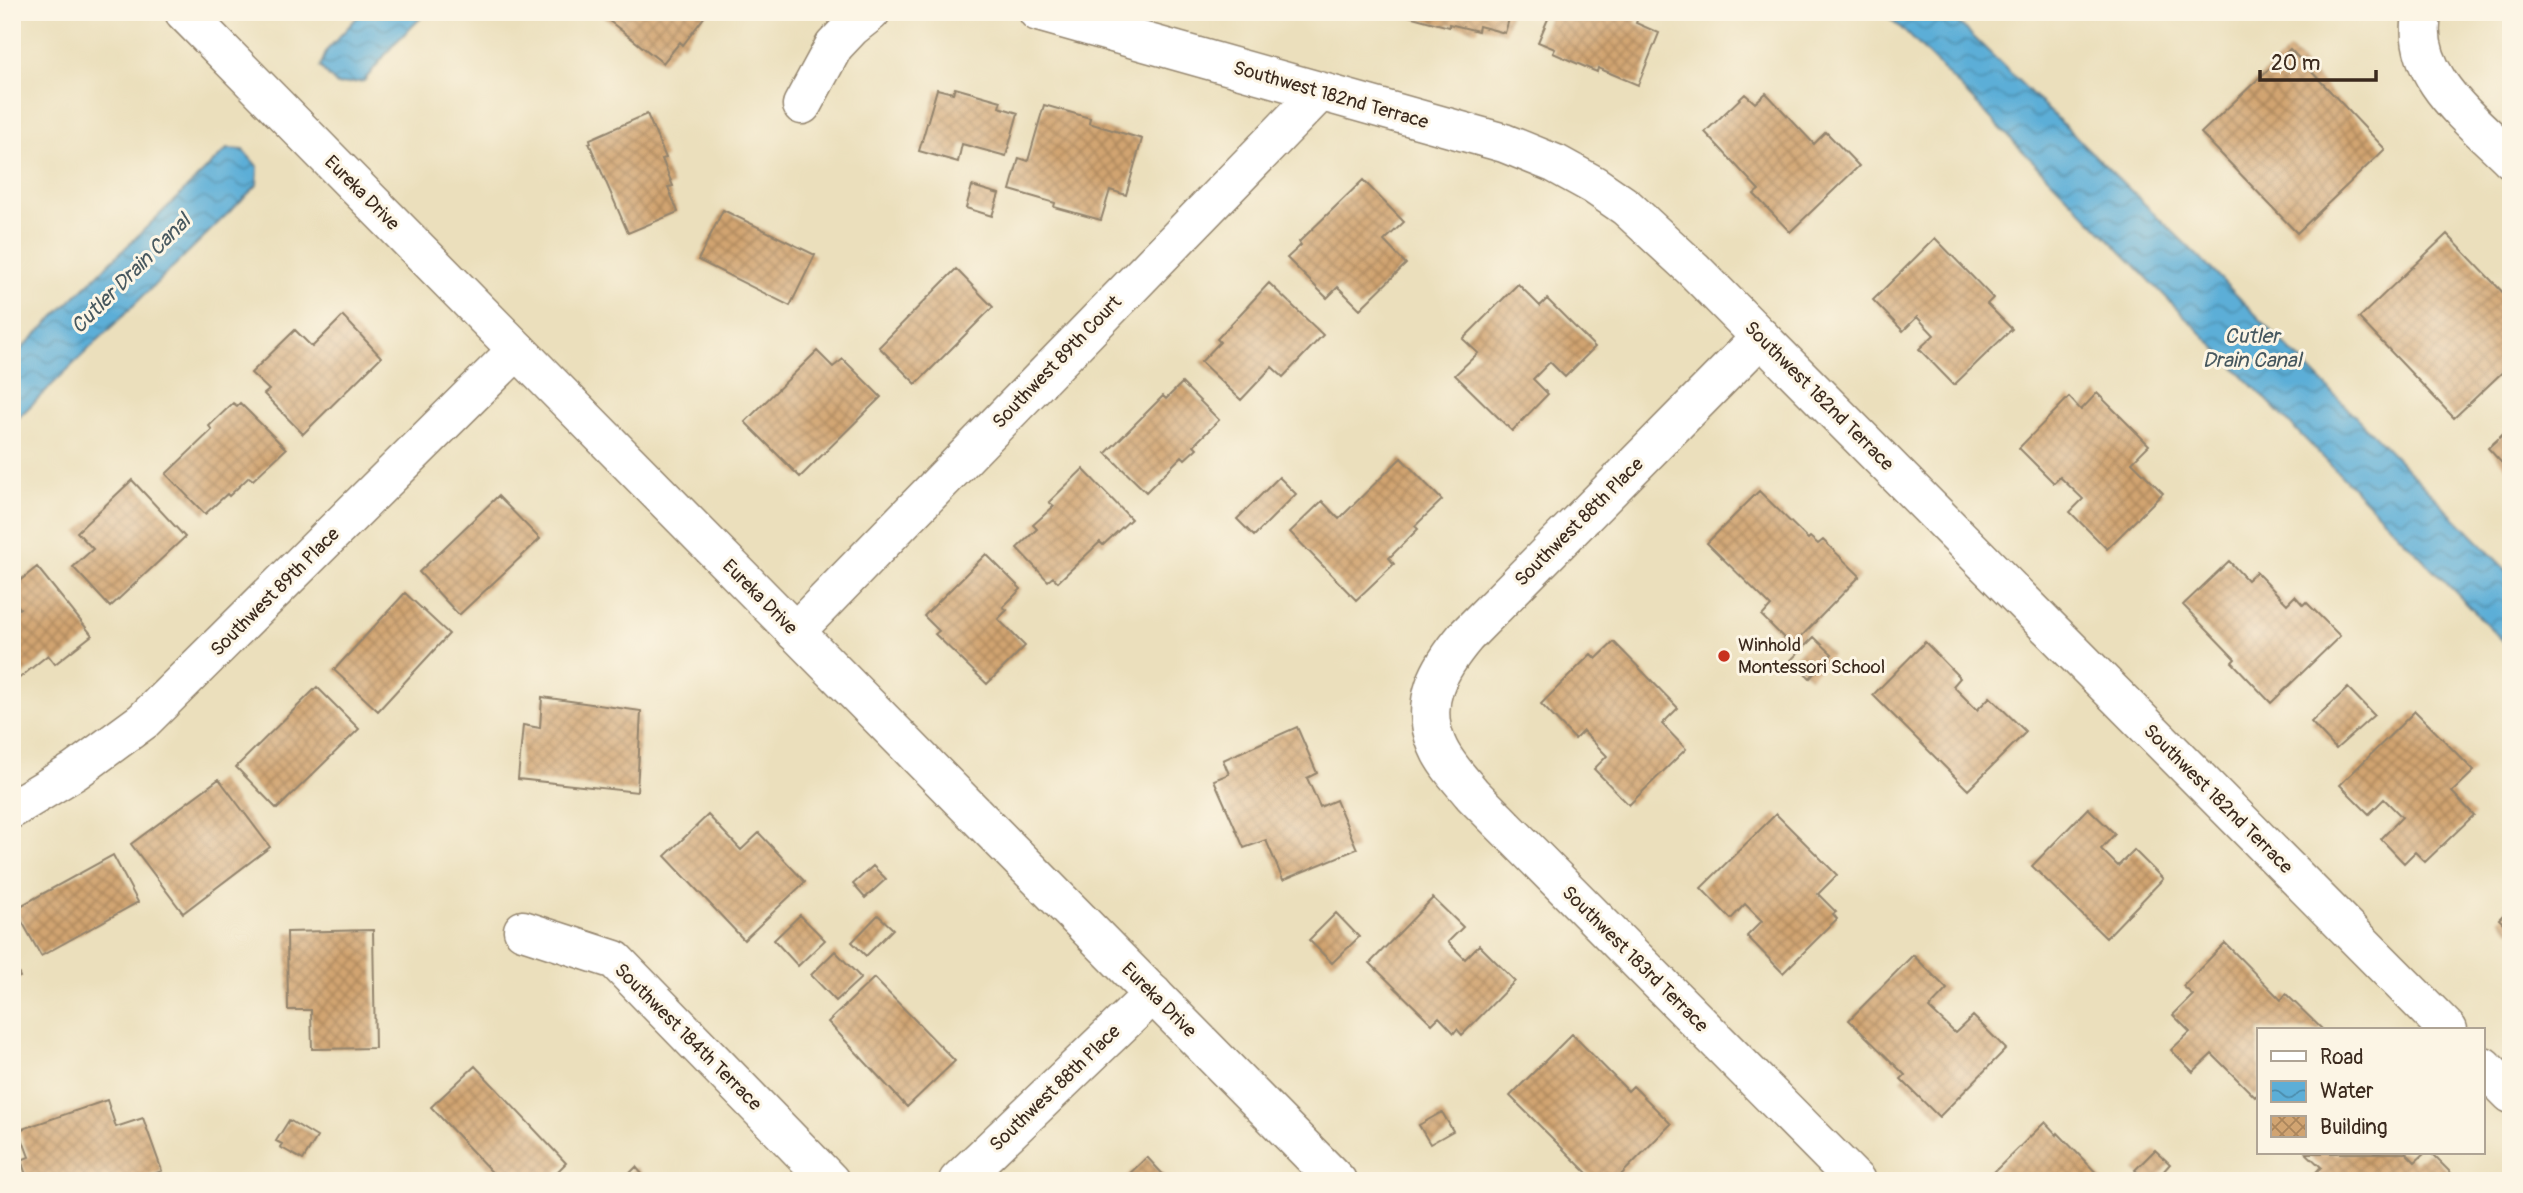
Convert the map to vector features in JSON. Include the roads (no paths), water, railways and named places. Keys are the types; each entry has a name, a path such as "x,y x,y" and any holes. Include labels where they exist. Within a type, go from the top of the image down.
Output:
{"street":[{"name":"Eureka Drive","path":"184,12 1337,1181"},
{"path":"802,105 834,46 871,12"},
{"name":"Southwest 182nd Terrace","path":"1038,12 1318,93 1504,143 1556,164 1626,207 1693,268 2446,1028"},
{"path":"2421,19 2421,45 2429,66 2442,86 2511,159"},
{"name":"Southwest 89th Court","path":"795,632 1318,93"},
{"name":"Southwest 88th Place","path":"1432,725 1431,702 1436,678 1466,636 1761,337"},
{"name":"Southwest 89th Place","path":"12,809 75,771 143,721 517,350"},
{"name":"Southwest 183rd Terrace","path":"1432,725 1437,746 1472,794 1856,1181"},
{"name":"Southwest 184th Terrace","path":"523,930 615,960 830,1181"},
{"name":"Southwest 88th Place","path":"958,1181 1153,995"},
{"path":"2484,1067 2511,1094"}],"water":[{"path":"362,12 427,12 394,44 364,81 337,85 320,67 327,50"},
{"name":"Cutler Drain Canal","path":"1883,12 1948,12 2208,266 2511,575 2511,649 1911,37"},
{"name":"Cutler Drain Canal","path":"227,149 243,150 258,167 257,185 12,424 12,358"}],"place":[{"name":"Winhold Montessori School","path":"1724,656"}]}
